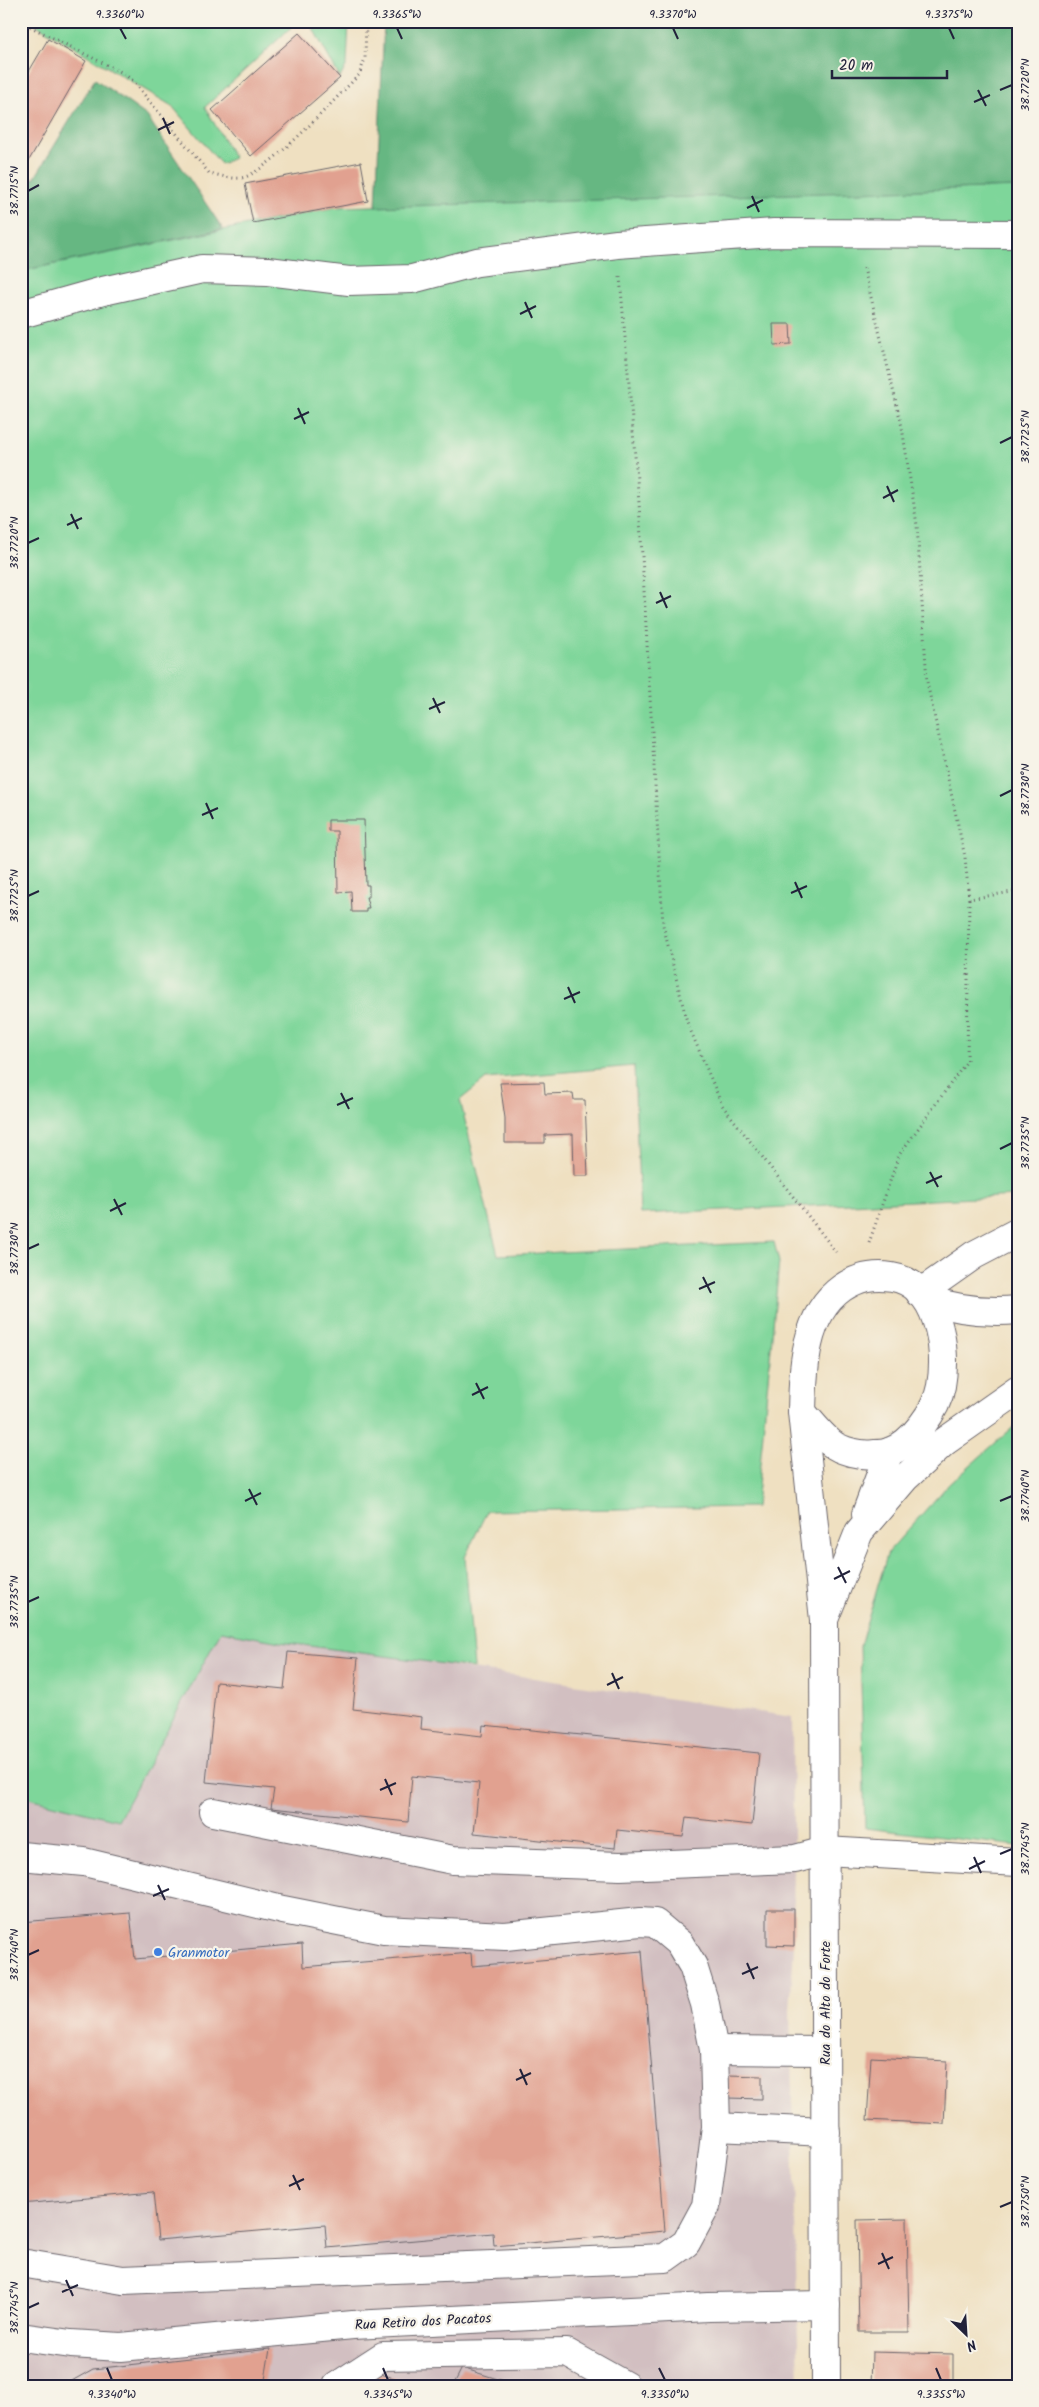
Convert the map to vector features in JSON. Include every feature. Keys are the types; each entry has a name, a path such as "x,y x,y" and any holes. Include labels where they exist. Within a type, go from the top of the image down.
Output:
{"street":[{"path":"21,314 103,291 202,270 268,271 349,281 412,279 478,262 617,244 774,233 1018,234"},
{"path":"925,1297 974,1255 1018,1232"},
{"path":"1018,1310 994,1312 964,1309 925,1297 904,1279 881,1276 856,1279 829,1298 810,1331 803,1381 802,1412 832,1444 863,1456 889,1452 918,1432 1018,1382"},
{"path":"918,1432 934,1404 941,1387 943,1350 936,1320 925,1297"},
{"path":"859,1532 905,1478 944,1442 1018,1390"},
{"name":"Rua do Alto do Forte","path":"802,1412 824,1620 826,2386"},
{"path":"824,1620 889,1452"},
{"path":"212,1812 453,1860 620,1866 795,1859 825,1851 1018,1862"},
{"path":"21,1856 84,1862 283,1910 384,1930 505,1936 640,1922 655,1923 680,1944 693,1966 705,2004 714,2050 716,2127 706,2206 686,2243 665,2258 123,2280 21,2263"},
{"path":"714,2050 825,2051"},
{"path":"716,2127 826,2132"},
{"name":"Rua Retiro dos Pacatos","path":"24,2340 121,2347 353,2325 709,2307 826,2305"},
{"path":"337,2386 384,2356 567,2353 626,2386"}],"path":[{"path":"21,22 124,73 132,80 210,174 242,178 260,169 280,153 359,75 365,60 366,21"},
{"path":"855,234 902,427 917,525 927,682 965,857 969,899 966,1061 899,1155 856,1279"},
{"path":"617,244 639,503 663,925 687,1022 722,1105 856,1279"},
{"path":"969,899 1018,891"}],"shaded area":[{"path":"221,1631 792,1717 794,1946 790,2011 799,2386 21,2386 21,1796 118,1820"}],"green space":[{"path":"30,21 298,21 205,107 234,158 221,164 172,106"},
{"path":"309,21 349,21 347,64 340,78"},
{"path":"384,21 1018,21 1018,187 376,207"},
{"path":"95,79 147,116 223,229 21,271 21,172 34,179"},
{"path":"1018,187 1018,1196 640,1214 634,1066 486,1079 460,1100 498,1255 774,1242 779,1262 756,1507 487,1511 465,1557 474,1668 280,1642 221,1631 118,1820 21,1796 21,271 336,207"},
{"path":"1018,1423 1018,1846 865,1828 860,1646 888,1552 949,1484"}],"building":[{"path":"299,33 340,78 251,156 212,110"},
{"path":"48,39 86,61 28,162 21,158 21,85"},
{"path":"361,162 368,201 253,223 245,184"},
{"path":"773,324 790,324 791,344 774,345"},
{"path":"328,820 364,820 366,885 369,885 369,897 366,897 369,908 366,908 366,912 352,912 351,891 338,892 337,831 328,831"},
{"path":"544,1082 545,1094 573,1093 574,1100 585,1100 588,1176 574,1176 573,1134 545,1135 545,1143 505,1143 505,1118 500,1083"},
{"path":"288,1652 358,1658 353,1709 422,1717 421,1729 482,1736 483,1725 759,1753 752,1825 686,1818 683,1837 617,1830 615,1848 474,1833 479,1783 412,1776 408,1822 271,1808 274,1789 206,1782 216,1682 284,1689"},
{"path":"767,1909 794,1909 794,1946 767,1945"},
{"path":"130,1913 135,1959 302,1944 303,1967 471,1953 472,1966 642,1951 665,2231 494,2246 493,2233 327,2248 325,2225 158,2240 153,2192 21,2204 21,1922"},
{"path":"871,2057 947,2061 944,2124 867,2120"},
{"path":"728,2075 762,2076 762,2099 728,2098"},
{"path":"907,2219 909,2332 859,2332 857,2220"},
{"path":"270,2349 264,2386 63,2386 93,2369"},
{"path":"872,2352 953,2354 953,2386 871,2386"},
{"path":"462,2368 517,2385 517,2386 453,2386"},
{"path":"378,2373 415,2385 415,2386 374,2386"}],"place":[{"name":"Granmotor","path":"158,1952"}]}
